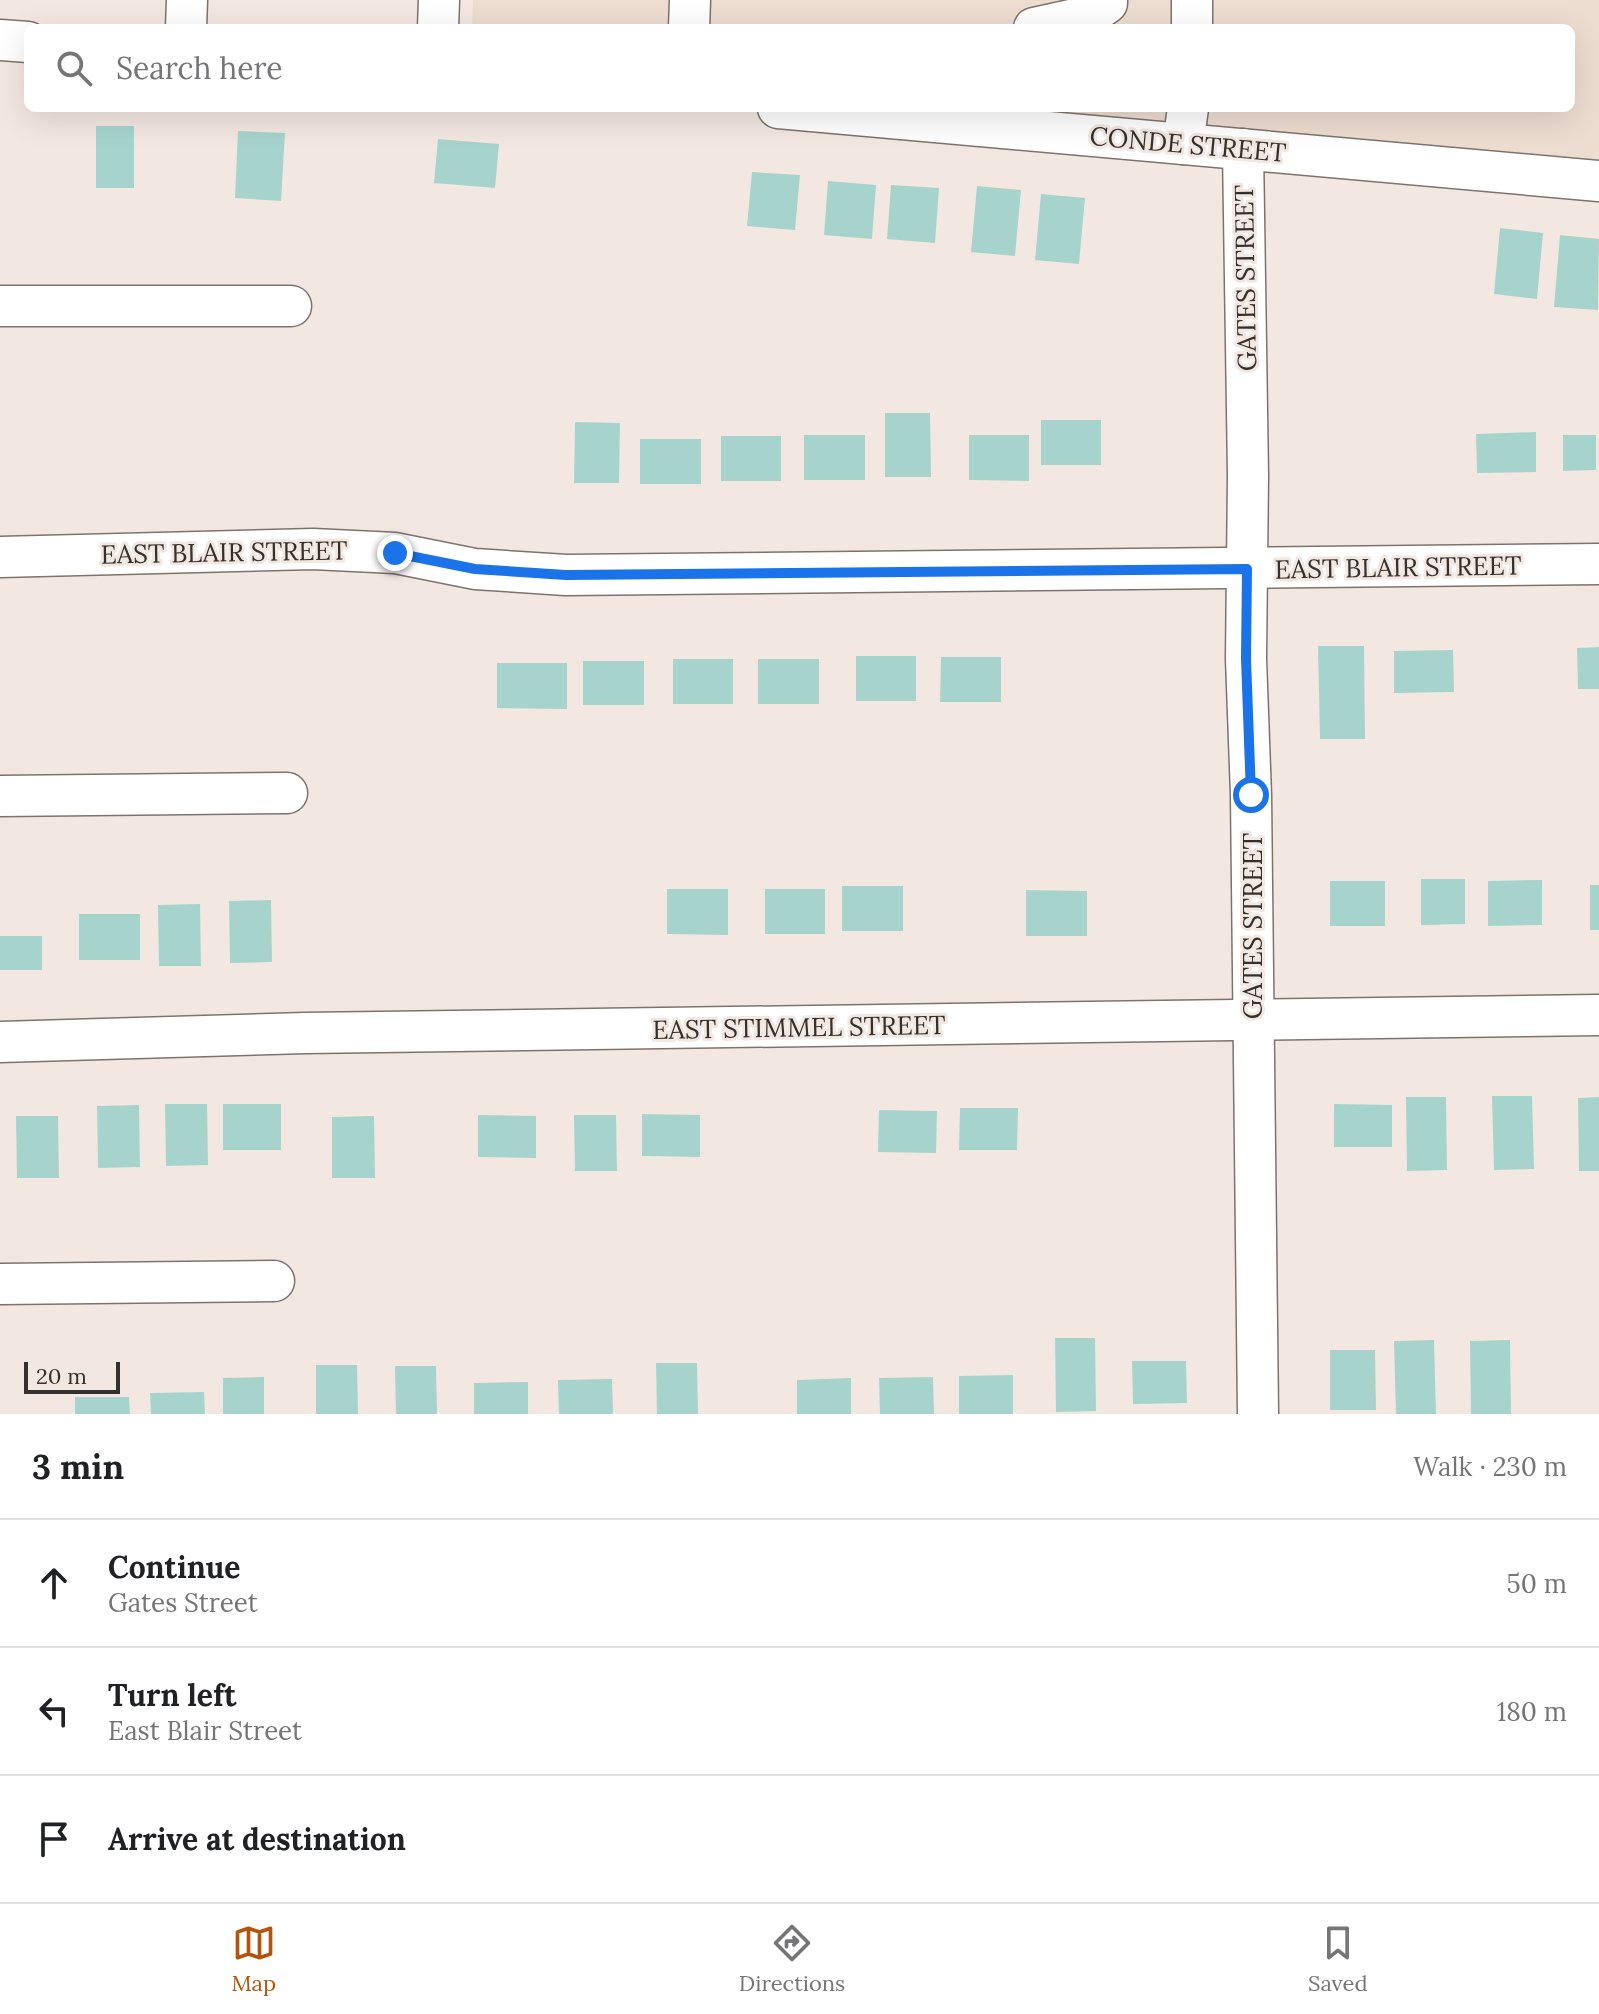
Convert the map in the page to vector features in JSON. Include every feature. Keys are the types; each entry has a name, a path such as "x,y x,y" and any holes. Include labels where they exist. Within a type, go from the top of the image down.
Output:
{"street":[{"path":"186,24 187,0"},
{"path":"438,24 439,0"},
{"path":"689,24 690,0"},
{"path":"1052,24 1089,16 1107,0"},
{"path":"1192,0 1192,24"},
{"path":"0,40 24,42"},
{"name":"CONDE STREET","path":"865,112 1186,126 1243,149 1599,181"},
{"name":"GATES STREET","path":"1243,149 1258,1414"},
{"path":"0,306 291,306"},
{"name":"EAST BLAIR STREET","path":"0,557 357,550 395,553 475,569 566,575 1599,564"},
{"path":"0,796 287,793"},
{"name":"EAST STIMMEL STREET","path":"0,1042 305,1033 1599,1015"},
{"path":"0,1284 274,1281"}],"shaded area":[{"path":"473,0 1599,0 1599,160 995,112 1575,112 1575,24 472,24"}],"building":[{"path":"96,126 134,126 134,188 96,188"},
{"path":"238,131 285,133 281,201 235,198"},
{"path":"438,139 499,144 495,188 434,183"},
{"path":"752,172 800,175 795,230 747,226"},
{"path":"828,181 876,185 872,239 824,235"},
{"path":"891,185 939,188 935,243 887,239"},
{"path":"977,186 1021,190 1015,256 971,252"},
{"path":"1041,194 1085,198 1079,264 1035,260"},
{"path":"1500,228 1543,233 1537,299 1494,294"},
{"path":"1560,235 1599,239 1598,310 1554,307"},
{"path":"885,413 930,413 931,477 885,477"},
{"path":"1041,420 1101,420 1101,465 1041,465"},
{"path":"575,422 620,423 619,483 574,483"},
{"path":"1536,432 1536,472 1477,473 1476,434"},
{"path":"804,435 865,435 865,480 804,480"},
{"path":"969,435 1029,435 1029,481 969,480"},
{"path":"1563,435 1596,435 1596,470 1563,471"},
{"path":"721,436 781,436 781,481 721,481"},
{"path":"640,439 701,439 701,484 640,484"},
{"path":"1318,646 1364,646 1365,739 1320,739"},
{"path":"1599,647 1599,689 1578,689 1577,648"},
{"path":"1453,650 1454,692 1394,693 1394,651"},
{"path":"856,656 916,656 916,701 856,701"},
{"path":"941,657 1001,657 1001,702 940,702"},
{"path":"673,659 733,659 733,704 673,704"},
{"path":"758,659 819,659 819,704 758,704"},
{"path":"583,661 644,661 644,705 583,705"},
{"path":"497,663 567,663 567,709 497,708"},
{"path":"1421,879 1465,879 1465,924 1421,925"},
{"path":"1542,880 1542,925 1488,926 1488,881"},
{"path":"1330,881 1385,881 1385,926 1330,926"},
{"path":"1590,885 1599,885 1599,930 1590,930"},
{"path":"842,886 903,886 903,931 842,931"},
{"path":"667,889 728,889 728,935 667,934"},
{"path":"765,889 825,889 825,934 765,934"},
{"path":"1026,890 1087,891 1087,936 1026,936"},
{"path":"271,900 272,962 230,963 229,901"},
{"path":"200,904 201,966 159,966 158,905"},
{"path":"79,914 140,914 140,960 79,960"},
{"path":"0,936 42,936 42,970 0,970"},
{"path":"1492,1096 1532,1096 1534,1169 1494,1170"},
{"path":"1406,1097 1446,1097 1447,1170 1407,1171"},
{"path":"1599,1097 1599,1171 1579,1171 1578,1098"},
{"path":"165,1104 207,1104 208,1165 166,1166"},
{"path":"223,1104 281,1104 281,1150 223,1150"},
{"path":"1334,1104 1392,1105 1392,1147 1334,1147"},
{"path":"139,1105 140,1167 98,1168 97,1106"},
{"path":"960,1108 1018,1108 1017,1150 959,1150"},
{"path":"879,1110 937,1111 936,1153 878,1152"},
{"path":"642,1114 700,1115 700,1157 642,1156"},
{"path":"478,1115 536,1116 536,1158 478,1157"},
{"path":"574,1115 616,1115 617,1171 575,1171"},
{"path":"16,1116 58,1116 59,1178 17,1178"},
{"path":"374,1116 375,1178 332,1178 332,1117"},
{"path":"1055,1338 1095,1338 1096,1411 1056,1412"},
{"path":"1434,1340 1436,1414 1396,1414 1394,1341"},
{"path":"1510,1340 1511,1414 1471,1414 1470,1341"},
{"path":"1330,1350 1375,1350 1376,1410 1330,1410"},
{"path":"1132,1361 1186,1361 1187,1403 1133,1404"},
{"path":"656,1363 697,1363 698,1414 657,1414"},
{"path":"316,1365 357,1365 358,1414 316,1414"},
{"path":"395,1366 436,1366 437,1414 396,1414"},
{"path":"1013,1375 1013,1414 959,1414 959,1376"},
{"path":"264,1377 264,1414 223,1414 223,1378"},
{"path":"933,1377 934,1414 880,1414 879,1378"},
{"path":"851,1378 851,1414 797,1414 797,1380"},
{"path":"612,1379 613,1414 559,1414 558,1380"},
{"path":"528,1382 528,1414 474,1414 474,1383"},
{"path":"204,1392 205,1414 151,1414 150,1393"},
{"path":"75,1397 129,1397 130,1414 75,1414"}],"route":[{"path":"395,553 475,569 566,575 1247,569 1246,659 1251,795"}]}
